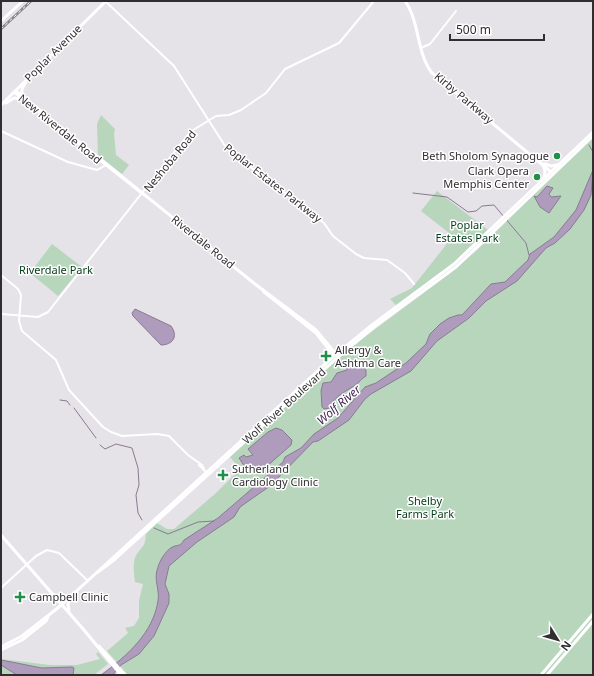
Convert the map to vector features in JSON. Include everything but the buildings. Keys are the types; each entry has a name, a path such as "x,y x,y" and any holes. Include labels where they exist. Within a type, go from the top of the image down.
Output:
{"main road":[{"path":"1,21 23,1"},
{"name":"Poplar Avenue","path":"1,106 105,1"},
{"name":"Kirby Parkway","path":"406,1 411,12 427,65 436,77 542,163 552,173"},
{"path":"1,106 14,98 22,98 22,89 29,77"},
{"name":"New Riverdale Road","path":"15,91 106,165"},
{"path":"508,215 542,180 552,173 561,162 593,132"},
{"path":"508,215 593,136"},
{"path":"542,163 552,166 561,162"},
{"path":"542,163 545,172 542,180"},
{"name":"Riverdale Road","path":"106,165 263,290 265,290 316,330 336,356"},
{"name":"Wolf River Boulevard","path":"1,647 19,639 48,617 96,573 114,560 207,472 336,356 372,325 454,264 508,215"},
{"path":"1,535 70,613 121,675"},
{"path":"70,613 68,604 71,596"},
{"path":"541,675 593,614"},
{"name":"Wolf River Boulevard","path":"1,650 22,640 46,621 48,617"},
{"path":"547,675 593,621"},
{"path":"104,653 125,675"}],"street":[{"name":"Poplar Estates Parkway","path":"105,1 174,66 227,149 322,222 334,237 359,256 387,260 405,273 414,284"},
{"name":"Neshoba Road","path":"1,314 38,317 50,311 190,132 216,116 230,115 241,110 266,93 285,69 339,43 374,1"},
{"path":"421,48 429,45 456,11"},
{"path":"1,131 68,162 97,170 106,165"},
{"path":"1,275 20,292 20,324 24,333 56,360 70,390 104,428 122,436 152,434 169,436 207,472"},
{"path":"1,588 42,551 55,551 75,567 88,581"}],"green space":[{"path":"101,115 115,129 116,155 129,165 122,174 98,155 97,124"},
{"name":"Shelby Farms Park","path":"593,138 593,675 128,675 107,651 128,633 125,628 134,626 139,618 139,601 143,584 135,582 134,564 135,557 144,544 146,534 157,523 167,529 174,529 216,493 240,469 230,457 350,348 449,274 476,251"},
{"name":"Poplar Estates Park","path":"437,191 488,230 454,263 396,305 390,299 412,288 453,236 421,211"},
{"name":"Riverdale Park","path":"52,244 82,267 58,296 30,273"},
{"path":"98,652 108,664 94,675 1,675 1,659 50,665 77,665 100,659 96,654"}],"shaded area":[{"path":"593,170 591,195 584,210 570,229 555,243 546,248 517,281 486,301 469,318 437,341 411,371 371,394 365,399 349,420 318,441 313,442 270,486 240,507 234,517 197,542 169,566 165,584 169,594 169,603 154,636 139,654 121,665 113,675 101,675 129,652 145,633 151,623 158,601 156,576 160,561 164,555 172,547 182,543 184,540 218,518 283,462 285,457 301,448 314,434 338,418 365,387 376,383 406,363 426,344 430,334 440,324 449,318 462,315 491,284 505,282 528,260 530,254 554,237 576,210"},
{"path":"547,186 553,188 549,194 551,197 561,196 549,213 540,207 534,196 537,197"},
{"path":"135,309 171,326 174,334 173,340 168,344 161,345 133,316 132,313"},
{"path":"354,361 366,370 366,376 356,385 336,398 331,404 330,408 324,409 322,407 321,391 323,383 331,382 337,373 347,370 347,367"},
{"path":"276,428 282,430 292,440 291,445 258,474 245,467 239,458 244,455 246,457 253,455 248,449 268,432"},
{"path":"1,660 42,668 72,667 74,668 73,675 17,675 1,665"}],"waterway":[{"path":"589,145 593,152"},
{"path":"413,193 447,197 468,212 476,211 482,206 494,205 526,243 529,255"},
{"path":"60,400 67,401 70,405"},
{"path":"74,408 96,438"},
{"path":"100,445 105,449 116,444 132,448 138,468 139,485 136,495 138,513 142,520"},
{"path":"154,528 168,534 198,522 214,521"}],"railway":[{"path":"1,29 31,1"}],"place":[{"name":"Beth Sholom Synagogue","path":"557,156"},
{"name":"Clark Opera Memphis Center","path":"537,177"},
{"name":"Allergy & Ashtma Care","path":"326,356"},
{"name":"Sutherland Cardiology Clinic","path":"223,475"},
{"name":"Campbell Clinic","path":"20,597"}],"water label":[{"name":"Wolf River","path":"339,405"}]}
